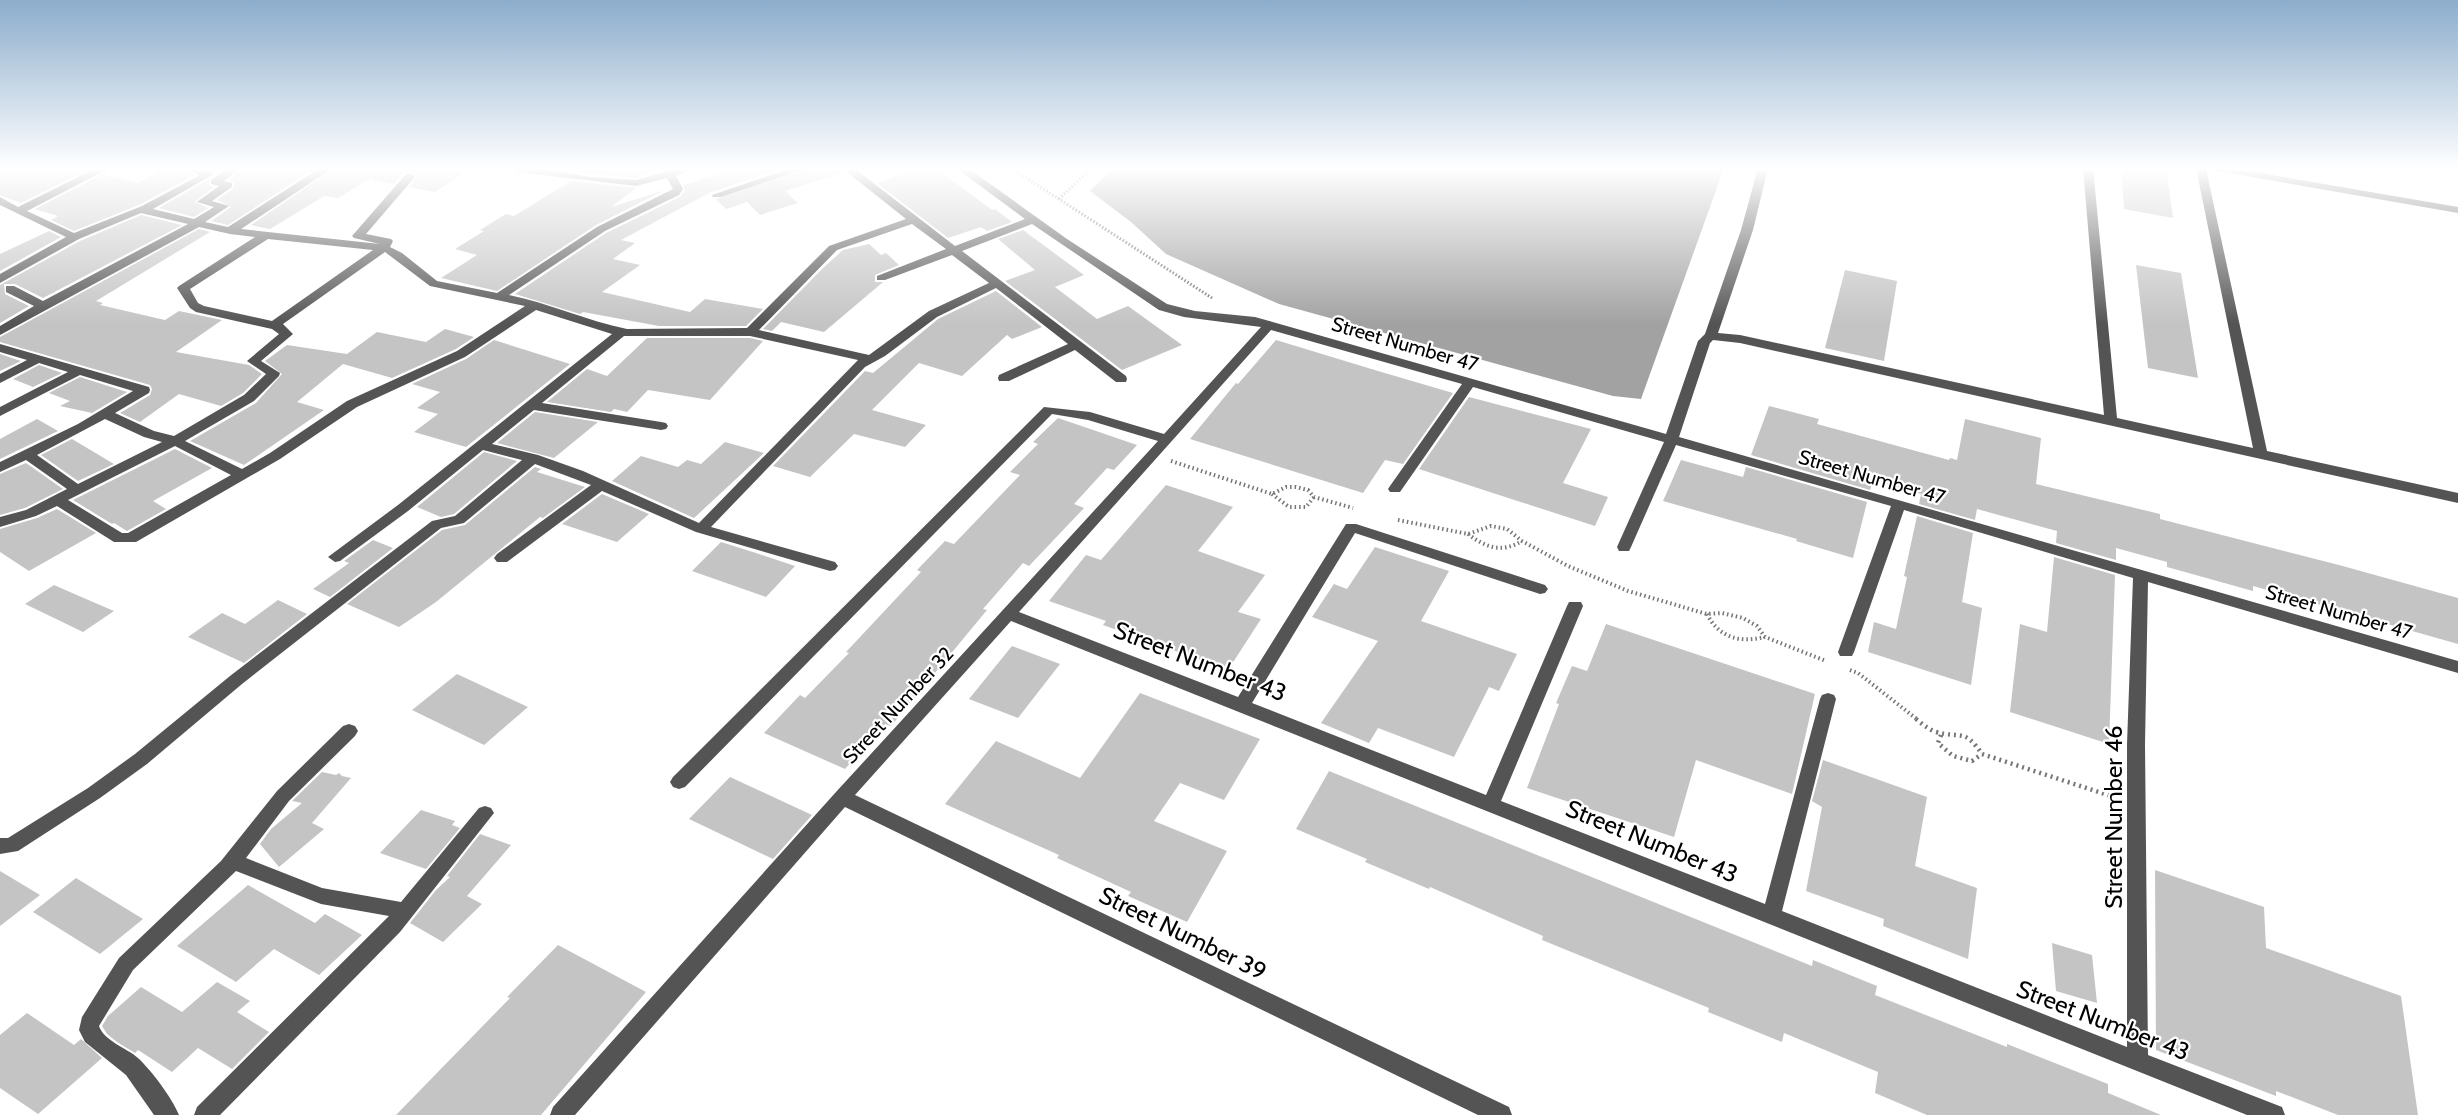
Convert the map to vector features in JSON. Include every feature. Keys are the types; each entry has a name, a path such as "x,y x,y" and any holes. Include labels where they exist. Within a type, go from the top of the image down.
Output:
{"street":[{"path":"38,220 75,237"},
{"path":"0,279 75,237 111,220"},
{"path":"185,220 230,231 384,248 397,253 423,278 434,284 535,305 608,330 622,332 750,332 865,357 863,364"},
{"path":"0,331 202,220"},
{"path":"230,231 247,220"},
{"path":"276,326 278,322 384,248 387,241 358,236 372,220"},
{"path":"498,297 601,230 621,220"},
{"path":"912,220 1121,379"},
{"path":"750,332 833,248 912,220"},
{"path":"881,278 1034,220"},
{"name":"Street Number 47","path":"1034,220 1162,307 1191,315 1235,318 1272,326 1899,504 2458,667"},
{"path":"1624,547 1671,440 1704,341 1711,336 1750,220"},
{"path":"2093,220 2111,422"},
{"path":"2212,220 2261,455"},
{"path":"0,522 21,517 58,500 196,430 245,401 274,373 253,361 287,334 276,326 200,309 194,305 183,288 266,235"},
{"path":"701,529 863,364 933,314 996,284"},
{"path":"3,288 42,304 42,307"},
{"path":"58,500 112,534 128,540 274,456 352,404 456,357 535,305"},
{"name":"Street Number 32","path":"561,1115 842,797 1272,326"},
{"path":"335,557 388,520 483,446 530,405 622,332"},
{"path":"1711,336 1740,339 2458,498"},
{"path":"1004,378 1076,345"},
{"path":"0,348 144,390 105,414 0,468"},
{"path":"0,379 36,360"},
{"path":"0,412 80,371"},
{"path":"1395,489 1470,382"},
{"path":"530,405 661,426"},
{"path":"679,782 1049,410 1090,416 1167,440"},
{"path":"105,414 149,434 173,440 242,475"},
{"path":"483,446 533,458 602,484 663,514 701,529 830,566"},
{"path":"27,455 77,490"},
{"path":"0,846 10,846 94,793 437,524 459,520 533,458"},
{"path":"502,558 602,484"},
{"path":"1846,652 1899,504"},
{"path":"1242,705 1351,527 1540,589"},
{"name":"Street Number 46","path":"2138,1060 2136,744 2141,575"},
{"path":"1491,804 1575,606"},
{"name":"Street Number 43","path":"1010,614 2274,1115"},
{"path":"1771,916 1828,699"},
{"path":"168,1115 136,1070 91,1036 88,1029 126,964 233,861 283,796 349,731"},
{"name":"Street Number 39","path":"842,797 1501,1115"},
{"path":"205,1115 321,1001 406,911 485,813"},
{"path":"233,861 321,896 406,911"}],"path":[{"path":"1092,220 1215,299"},
{"path":"1154,454 1225,480 1272,494 1289,507 1306,507 1314,497"},
{"path":"1272,494 1286,487 1296,487 1308,490 1314,497 1357,509"},
{"path":"1389,518 1468,534 1491,526 1507,529 1522,541 1568,566 1628,591 1707,614 1722,613 1743,618 1757,626 1765,637 1836,665"},
{"path":"1468,534 1478,542 1494,549 1511,549 1522,541"},
{"path":"1707,614 1711,625 1720,634 1740,641 1754,641 1765,637"},
{"path":"1847,669 1858,673 1929,729 1941,735 1955,732 1973,740 1982,754 2137,804"},
{"path":"1941,735 1938,743 1947,754 1959,760 1972,761 1982,754"}],"shaded area":[{"path":"1128,220 1705,220 1641,399 1613,396 1279,304 1166,254"}],"building":[{"path":"51,220 101,220 74,231"},
{"path":"129,220 162,220 182,225 43,298 15,284 4,284 5,294 29,306 0,323 0,285 80,241"},
{"path":"212,220 236,220 228,225"},
{"path":"258,220 285,220 270,229 251,225"},
{"path":"496,220 606,220 497,291 441,278 477,255 455,249 484,231 480,230"},
{"path":"633,220 658,220 621,240 635,243 613,259 640,265 602,292 690,312 705,299 763,309 746,326 659,326 583,312 580,314 515,294 606,233"},
{"path":"925,220 1009,220 1012,222 987,231 981,227 948,238"},
{"path":"199,229 210,232 96,301 103,303 100,305 165,320 179,311 222,320 176,352 249,365 262,374 243,393 221,406 179,394 140,422 120,413 150,395 152,389 150,385 0,342 0,337"},
{"path":"1023,230 1084,275 1055,287 1097,319 1128,306 1182,345 1122,370 1005,281 1035,270 998,239"},
{"path":"49,231 61,237 0,271 0,254"},
{"path":"869,244 881,255 886,253 899,265 875,275 875,282 883,282 824,332 781,322 772,331 763,329 843,250"},
{"path":"2136,265 2181,273 2198,378 2148,368"},
{"path":"1845,270 1897,281 1884,361 1825,348"},
{"path":"996,291 1042,327 1012,339 1007,335 962,376 919,363 872,410 926,425 905,447 854,434 810,477 773,466 865,371 873,373 938,319"},
{"path":"445,329 474,337 456,349 392,378 343,364 297,402 324,410 244,465 190,441 256,403 282,374 265,361 287,345 347,354 377,332 426,342"},
{"path":"647,338 750,338 763,341 710,400 648,390 627,412 614,409 611,412 547,402 587,369 607,376"},
{"path":"494,340 570,364 466,447 414,432 438,414 417,408 440,392 412,384 466,359"},
{"path":"1276,340 1453,393 1403,464 1385,460 1363,493 1190,439 1236,383 1238,384"},
{"path":"0,354 21,361 0,371"},
{"path":"39,365 62,373 33,387 13,379"},
{"path":"80,377 127,392 92,413 60,406 70,401 49,393"},
{"path":"1469,397 1591,429 1563,483 1608,497 1595,526 1419,469"},
{"path":"1769,406 1819,419 1817,424 1949,460 1950,458 1957,460 1965,419 2041,438 2036,484 2160,514 2160,519 2458,598 2458,644 2253,586 2253,591 2167,567 2167,562 2116,548 2116,560 2056,543 2057,531 1977,509 1975,520 1919,504 1921,494 1873,480 1870,490 1751,455"},
{"path":"535,412 598,422 554,458 497,443"},
{"path":"1058,418 1137,445 1114,470 1107,468 1074,504 1084,508 1029,566 1023,563 983,609 987,610 891,726 885,724 845,769 764,733 800,695 805,698 849,653 846,652 921,572 917,570 945,541 954,544 1020,475 1010,472 1038,444 1033,442"},
{"path":"37,419 58,431 0,459 0,439"},
{"path":"72,439 114,464 78,481 41,455"},
{"path":"725,442 764,453 694,518 612,481 641,456 678,467 687,460 701,464"},
{"path":"175,449 212,468 153,501 166,509 127,531 73,500"},
{"path":"484,452 517,461 454,514 441,517 417,507"},
{"path":"1681,460 1743,477 1746,467 1867,502 1853,558 1796,541 1797,539 1663,501"},
{"path":"26,463 63,489 25,508 0,515 0,474"},
{"path":"535,467 541,469 537,472 585,487 543,518 540,517 436,602 399,627 347,604 442,530 465,525"},
{"path":"1166,485 1233,507 1198,551 1265,575 1238,612 1261,619 1228,670 1103,625 1106,621 1049,601 1086,555 1101,560"},
{"path":"602,494 649,514 617,542 562,524"},
{"path":"57,509 96,533 29,571 0,552 0,529 37,518"},
{"path":"1917,516 1973,533 1962,602 1982,608 1971,685 1868,652 1874,622 1896,629 1907,577 1904,576"},
{"path":"373,540 393,548 330,597 313,589 349,563 344,561"},
{"path":"721,542 795,566 766,597 692,571"},
{"path":"1375,547 1449,571 1421,621 1517,654 1499,691 1489,687 1454,757 1378,728 1369,743 1321,723 1378,641 1312,617 1334,584 1347,589"},
{"path":"2054,557 2115,575 2109,744 2010,712 2020,624 2047,632"},
{"path":"54,585 114,611 83,632 25,604"},
{"path":"278,600 307,614 244,663 188,637 222,613 245,624"},
{"path":"1606,624 1815,694 1792,794 1696,760 1674,837 1527,788 1559,704 1556,703 1572,666 1587,671"},
{"path":"1012,646 1060,664 1018,718 969,699"},
{"path":"457,674 528,707 484,745 412,710"},
{"path":"1140,693 1260,739 1224,800 1180,783 1154,821 1227,851 1187,922 1128,896 1131,892 1057,858 1059,855 945,804 996,741 1080,778"},
{"path":"1823,760 1927,797 1915,866 1977,888 1968,959 1883,926 1884,919 1806,891 1822,807 1812,801"},
{"path":"1329,771 1812,966 1813,960 1877,986 1875,995 2108,1084 2108,1093 2161,1115 1927,1115 1875,1093 1878,1072 1784,1033 1782,1042 1708,1012 1709,1008 1542,940 1543,936 1430,887 1429,889 1365,862 1367,859 1296,829"},
{"path":"322,772 336,775 339,773 351,778 312,823 324,829 279,867 260,844 271,829 302,803 292,801"},
{"path":"730,777 812,815 773,859 689,819"},
{"path":"421,810 455,821 452,825 460,828 426,869 380,853"},
{"path":"480,834 511,845 467,896 482,904 443,942 410,923 436,890 450,877 447,876"},
{"path":"2155,870 2264,907 2266,948 2401,996 2418,1115 2338,1115 2276,1091 2276,1096 2156,1050"},
{"path":"0,871 40,895 0,926"},
{"path":"76,878 143,919 100,954 33,912"},
{"path":"248,885 315,923 325,914 362,935 319,975 274,949 236,982 177,946"},
{"path":"2052,943 2092,955 2097,1003 2056,991"},
{"path":"558,945 646,992 541,1115 396,1115 510,998 507,997"},
{"path":"217,982 250,1001 237,1012 269,1032 232,1069 198,1048 172,1072 138,1050 135,1053 117,1042 107,1034 102,1026 108,1016 141,987 182,1012"},
{"path":"27,1013 74,1045 81,1039 102,1058 38,1114 0,1088 0,1035"}]}
